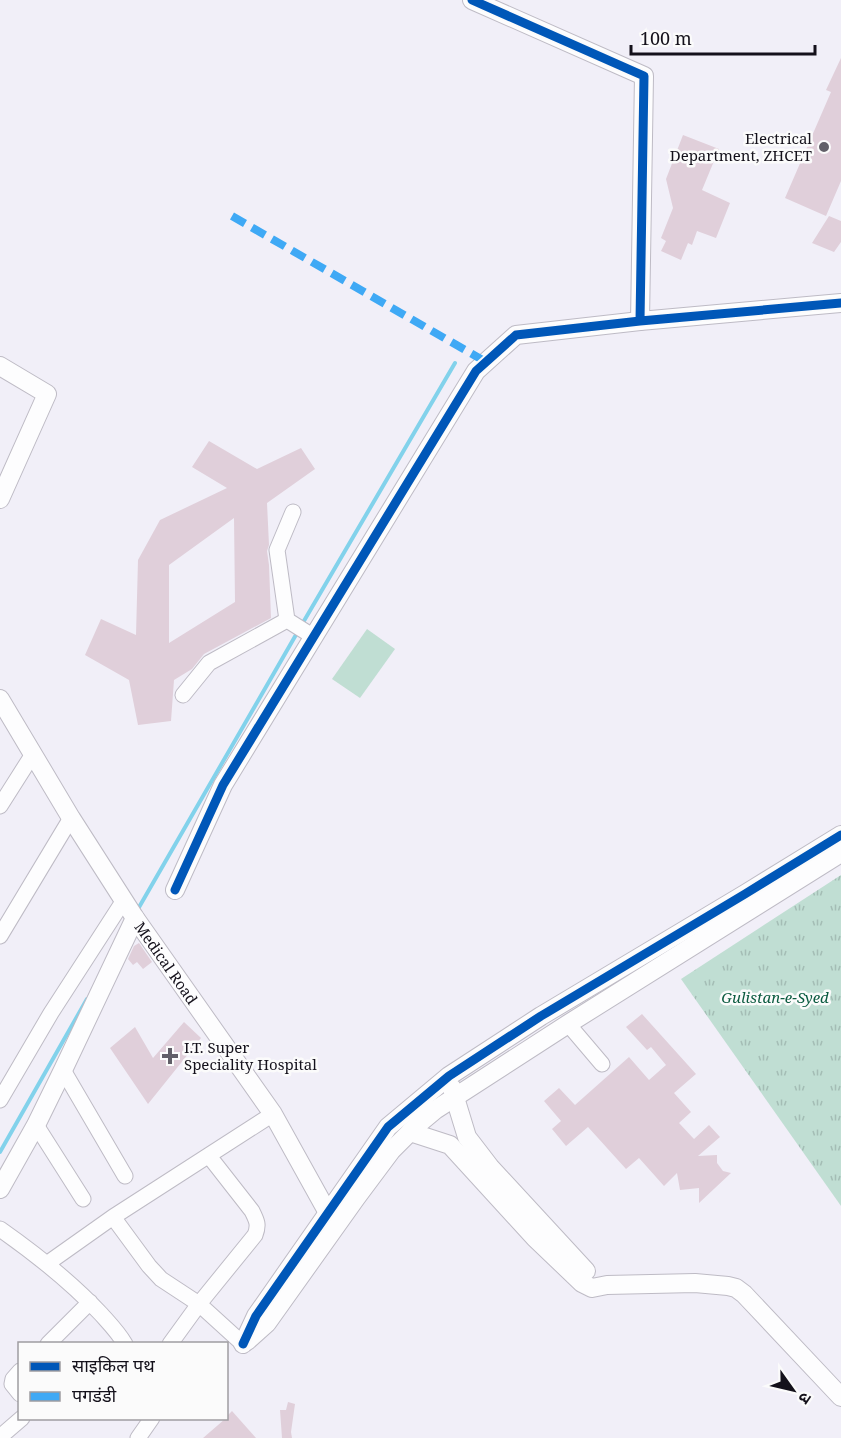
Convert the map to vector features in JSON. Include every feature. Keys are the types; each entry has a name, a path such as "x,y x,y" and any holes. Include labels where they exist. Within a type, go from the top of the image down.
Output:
{"street":[{"path":"472,0 644,76 640,321"},
{"path":"175,890 223,785 476,372 516,334 841,303"},
{"path":"0,366 47,394 0,499"},
{"path":"293,512 277,550 287,620 314,637"},
{"path":"183,695 209,663 287,620"},
{"name":"Medical Road","path":"0,699 123,900 273,1114 333,1219"},
{"path":"0,806 33,754"},
{"path":"0,934 72,818"},
{"path":"114,1217 161,1280 199,1304 243,1344 256,1316 333,1219 391,1151 435,1110 838,846"},
{"path":"333,1219 388,1127 449,1076 541,1016 838,846"},
{"path":"0,1100 123,900"},
{"path":"0,1189 36,1125 135,918"},
{"path":"568,1024 602,1064"},
{"path":"63,1070 125,1176"},
{"path":"449,1076 467,1137 490,1167 588,1272 607,1285"},
{"path":"48,1263 114,1217 273,1114"},
{"path":"36,1125 83,1199"},
{"path":"410,1132 450,1145 535,1238 582,1283 592,1288 607,1285 695,1283 736,1288 841,1397"},
{"path":"171,1342 255,1235 258,1227 252,1212 209,1156"},
{"path":"0,1228 48,1263 90,1302 119,1333 124,1342"},
{"path":"50,1342 90,1302"},
{"path":"18,1373 12,1384 18,1392"},
{"path":"0,1437 21,1420"},
{"path":"138,1438 151,1420"}],"green space":[{"path":"367,629 395,649 360,698 332,679"},
{"name":"Gulistan-e-Syed","path":"841,875 841,1206 681,979"}],"building":[{"name":"Electrical Department, ZHCET","path":"841,58 841,181 826,216 785,198 831,92 826,90"},
{"path":"683,135 719,149 702,190 730,203 716,238 697,231 692,245 688,243 681,260 661,251 666,241 661,238 673,208 666,179"},
{"path":"829,216 841,221 841,242 834,252 812,243"},
{"path":"209,441 257,469 301,448 315,469 267,503 271,618 204,654 192,669 174,680 171,721 138,725 129,680 85,655 101,619 136,635 138,560 160,520 227,488 192,467","holes":["234,518 235,602 169,643 169,565"]},
{"path":"139,943 152,962 143,969 137,962 133,965 128,959 134,946"},
{"path":"642,1014 696,1074 674,1093 691,1112 679,1123 694,1139 709,1125 720,1137 698,1156 717,1155 717,1163 723,1171 731,1173 699,1203 699,1188 680,1190 677,1173 664,1186 639,1158 626,1169 588,1127 566,1146 552,1129 561,1121 544,1101 559,1088 575,1105 629,1057 649,1080 666,1065 651,1047 647,1050 626,1027"},
{"path":"184,1022 201,1038 148,1104 110,1048 135,1027 153,1058"},
{"path":"288,1402 295,1404 292,1438 282,1438 280,1410 286,1410"},
{"path":"232,1411 256,1438 203,1438 224,1420 228,1420 228,1415"}],"waterway":[{"path":"301,626 455,363"},
{"path":"138,909 297,633"},
{"path":"0,1152 87,999"}],"marked path":[{"path":"232,216 486,362"}],"cycle path":[{"path":"472,0 644,76 640,321 841,303"},
{"path":"175,890 223,785 476,371 516,335 640,321"},
{"path":"243,1344 256,1316 388,1127 449,1076 541,1016 841,835"}],"place":[{"name":"Electrical Department, ZHCET","path":"824,147"},
{"name":"I.T. Super Speciality Hospital","path":"170,1056"}]}
